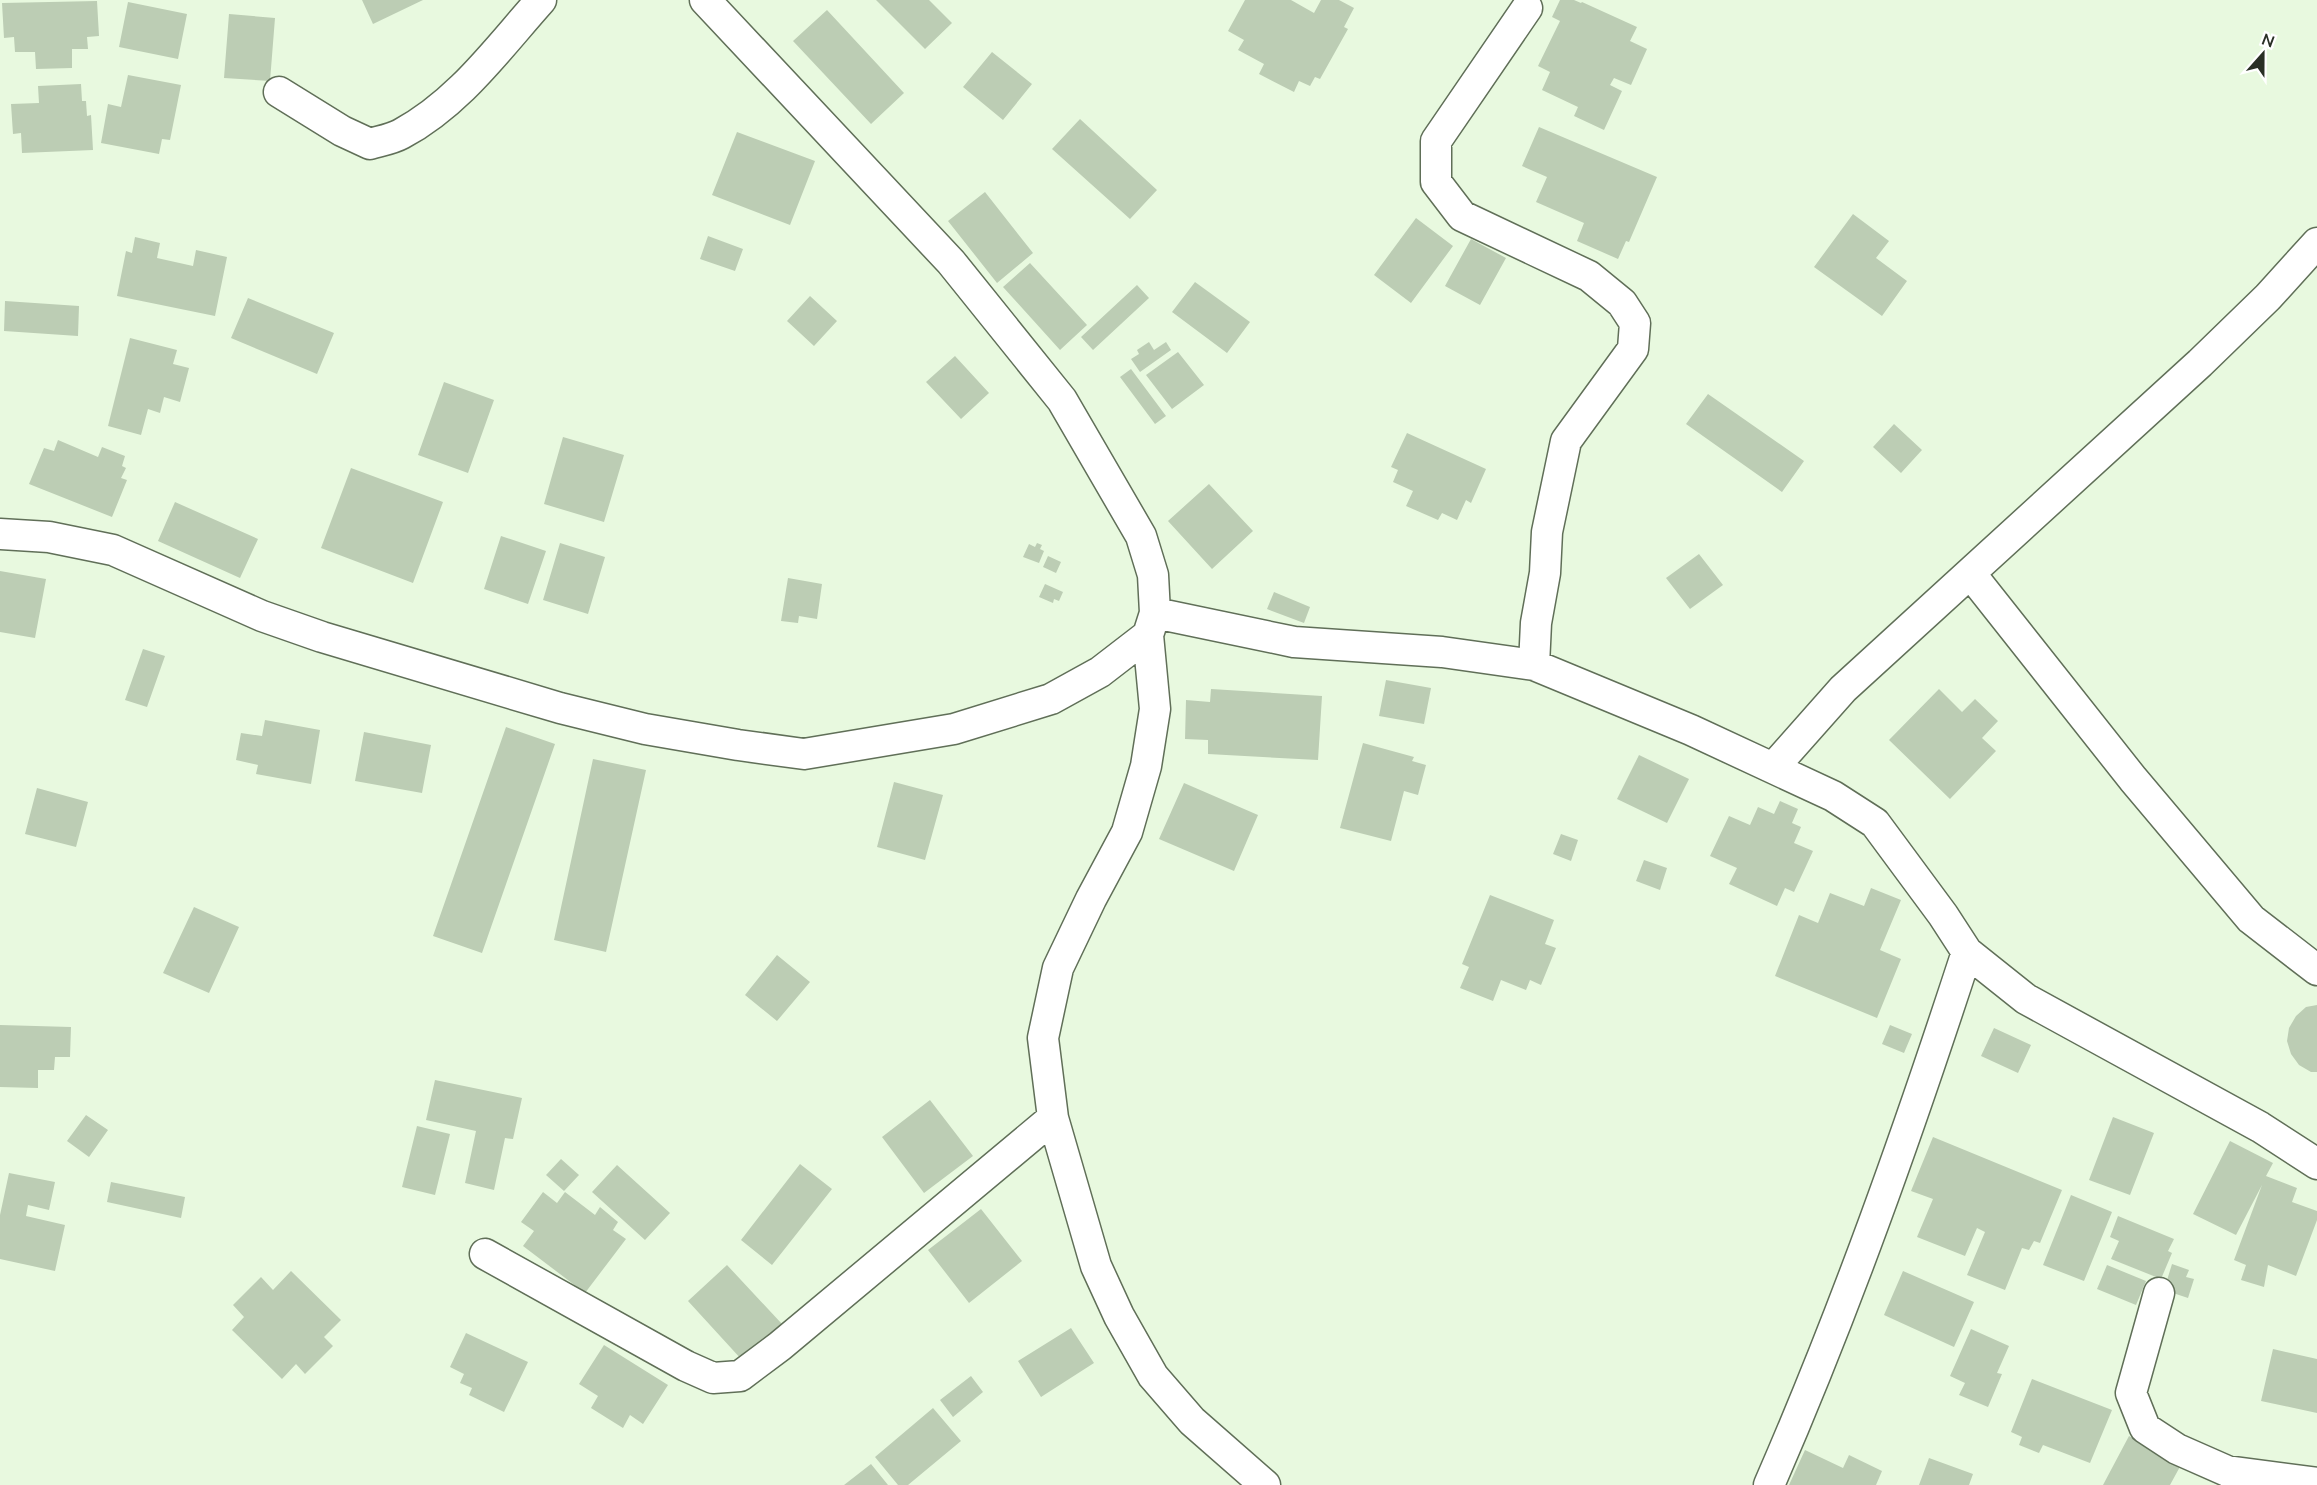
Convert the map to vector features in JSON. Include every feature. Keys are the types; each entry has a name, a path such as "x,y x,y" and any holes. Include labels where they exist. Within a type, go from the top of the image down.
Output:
{"street":[{"path":"279,92 342,131 370,144 400,135 429,116 468,85 541,0"},
{"path":"705,0 951,262 1062,400 1141,536 1153,575 1155,709 1146,766 1127,832 1058,968 1043,1038 1053,1118 1096,1266 1119,1316 1153,1376 1192,1421 1265,1485"},
{"path":"1527,8 1436,141 1436,182 1462,216 1589,276 1622,303 1635,323 1633,349 1566,441 1547,532 1545,573 1536,623 1534,665"},
{"path":"1773,768 1843,689 2200,363 2268,297 2317,243"},
{"path":"0,534 49,537 113,550 262,616 333,640 560,708 645,729 804,754 954,729 1051,699 1100,672 1152,624 1294,642 1442,652 1534,665 1691,729 1833,796 1875,823 1943,915 1967,952 2026,999 2259,1127 2317,1164"},
{"path":"1970,573 2133,778 2251,919 2317,970"},
{"path":"1769,1485 1852,1284 1967,952"},
{"path":"484,1254 686,1366 713,1378 740,1376 780,1346 1053,1118"},
{"path":"2159,1293 2131,1393 2145,1428 2177,1449 2227,1472 2317,1483"}],"building":[{"path":"362,0 423,0 373,24"},
{"path":"876,0 929,0 952,23 925,49"},
{"path":"1245,0 1291,0 1314,13 1321,0 1339,0 1354,8 1344,27 1348,29 1320,79 1315,77 1310,86 1299,81 1294,92 1259,74 1264,64 1238,50 1244,40 1228,31"},
{"path":"1560,0 1582,2 1637,27 1630,41 1647,49 1631,85 1614,78 1610,85 1622,91 1604,130 1574,116 1578,107 1542,90 1550,72 1538,66 1560,21 1552,17"},
{"path":"97,1 99,36 87,37 88,49 72,49 72,68 36,69 35,52 15,52 14,37 4,38 2,3"},
{"path":"128,2 187,14 178,59 119,47"},
{"path":"827,10 904,93 871,124 793,41"},
{"path":"229,14 275,18 270,81 224,78"},
{"path":"992,52 1032,84 1003,120 963,87"},
{"path":"128,75 181,85 170,140 162,139 159,154 101,143 108,104 121,107"},
{"path":"81,84 82,101 86,101 87,116 91,115 93,150 22,153 21,133 13,134 11,104 39,103 38,86"},
{"path":"1080,119 1157,190 1130,219 1052,149"},
{"path":"1539,127 1657,177 1629,242 1626,241 1618,259 1577,241 1584,223 1536,202 1547,177 1522,166"},
{"path":"737,132 815,161 790,225 712,195"},
{"path":"985,192 1033,253 997,283 948,221"},
{"path":"1853,214 1889,241 1876,258 1907,281 1882,316 1814,267"},
{"path":"1416,218 1453,246 1411,303 1374,275"},
{"path":"708,236 743,249 735,271 700,259"},
{"path":"135,237 160,243 157,258 193,266 196,250 227,257 215,316 117,296 126,251 132,253"},
{"path":"1471,239 1506,258 1480,305 1445,286"},
{"path":"1030,263 1087,325 1060,350 1003,287"},
{"path":"1195,282 1250,322 1227,353 1172,312"},
{"path":"1137,285 1149,298 1093,350 1081,337"},
{"path":"810,296 837,321 814,346 787,321"},
{"path":"248,298 334,333 317,374 231,338"},
{"path":"5,301 79,306 78,336 4,331"},
{"path":"130,338 177,350 173,364 189,368 180,402 164,397 160,413 148,409 141,435 108,426"},
{"path":"1149,342 1154,350 1166,342 1171,350 1140,372 1131,359 1139,354 1137,350"},
{"path":"1178,352 1204,385 1172,409 1146,375"},
{"path":"955,356 989,393 961,419 926,382"},
{"path":"1131,369 1166,416 1155,424 1120,377"},
{"path":"444,382 494,400 468,473 418,455"},
{"path":"1708,394 1804,461 1782,492 1686,424"},
{"path":"1894,424 1922,450 1901,473 1873,447"},
{"path":"1407,433 1486,469 1471,503 1466,500 1457,520 1442,513 1438,520 1406,506 1413,491 1393,482 1398,470 1391,467"},
{"path":"563,437 624,455 604,522 544,504"},
{"path":"58,440 98,457 102,447 125,456 122,466 126,468 121,478 127,480 112,517 29,484 44,448 54,451"},
{"path":"351,468 443,502 413,583 321,548"},
{"path":"1209,484 1253,531 1212,569 1168,521"},
{"path":"175,502 258,539 240,578 158,541"},
{"path":"501,536 546,551 528,604 484,589"},
{"path":"560,543 605,557 588,614 543,600"},
{"path":"1037,543 1042,545 1040,549 1044,551 1039,563 1023,557 1029,544 1035,547"},
{"path":"1699,554 1723,585 1690,609 1666,578"},
{"path":"1048,556 1061,562 1056,573 1043,567"},
{"path":"0,571 46,579 35,638 0,632"},
{"path":"788,578 822,584 817,619 799,616 798,623 781,621"},
{"path":"1045,584 1063,592 1059,601 1054,599 1053,603 1039,597"},
{"path":"1274,592 1310,607 1304,623 1267,609"},
{"path":"143,649 165,656 147,707 125,700"},
{"path":"1386,680 1431,688 1424,724 1379,716"},
{"path":"1211,689 1322,696 1318,760 1208,754 1208,740 1185,739 1186,700 1210,702"},
{"path":"1939,689 1962,712 1975,699 1998,721 1982,738 1996,751 1950,799 1889,740"},
{"path":"265,720 320,730 311,784 256,774 258,765 236,760 241,733 262,736"},
{"path":"506,727 555,744 482,953 433,936"},
{"path":"364,732 431,745 422,793 355,781"},
{"path":"1363,743 1414,757 1412,761 1426,765 1418,795 1404,791 1391,841 1340,828"},
{"path":"1639,755 1689,779 1667,823 1617,799"},
{"path":"593,759 646,770 606,952 554,940"},
{"path":"894,782 943,795 925,860 877,847"},
{"path":"1184,783 1258,815 1234,871 1159,839"},
{"path":"37,788 88,802 76,847 25,834"},
{"path":"1780,801 1798,809 1792,823 1801,827 1794,843 1813,851 1794,892 1785,888 1777,906 1729,884 1737,868 1710,856 1729,816 1750,825 1758,807 1774,814"},
{"path":"1561,834 1578,840 1571,861 1553,854"},
{"path":"1644,860 1667,868 1660,890 1636,881"},
{"path":"1871,888 1901,900 1880,950 1901,959 1877,1018 1775,976 1799,915 1818,923 1830,893 1864,906"},
{"path":"1490,895 1554,920 1545,944 1556,948 1541,985 1530,980 1526,990 1501,980 1493,1001 1460,988 1469,967 1462,964"},
{"path":"194,907 239,927 209,993 163,973"},
{"path":"777,955 810,982 777,1021 745,995"},
{"path":"2317,1005 2317,1072 2311,1072 2299,1065 2291,1054 2287,1041 2289,1028 2296,1016 2306,1007"},
{"path":"0,1025 71,1027 70,1057 55,1057 54,1070 38,1070 38,1088 0,1087"},
{"path":"1890,1025 1912,1034 1904,1053 1882,1044"},
{"path":"1994,1028 2031,1045 2018,1073 1981,1056"},
{"path":"435,1080 522,1098 513,1139 505,1138 494,1190 465,1183 476,1131 426,1120"},
{"path":"930,1100 973,1156 924,1193 882,1137"},
{"path":"86,1115 108,1130 89,1157 67,1141"},
{"path":"2113,1117 2154,1133 2130,1195 2089,1180"},
{"path":"417,1126 450,1134 435,1195 402,1187"},
{"path":"1933,1137 2062,1190 2040,1243 2034,1241 2029,1250 2022,1248 2005,1290 1967,1275 1985,1232 1977,1228 1965,1256 1917,1237 1933,1199 1911,1191"},
{"path":"2230,1141 2273,1163 2266,1176 2297,1188 2292,1202 2317,1211 2317,1220 2296,1276 2268,1265 2264,1287 2241,1280 2246,1265 2234,1260 2262,1185 2236,1235 2193,1214"},
{"path":"561,1159 579,1175 564,1191 546,1175"},
{"path":"800,1164 832,1189 772,1265 741,1240"},
{"path":"617,1165 670,1213 645,1240 592,1192"},
{"path":"9,1173 55,1182 49,1210 28,1205 26,1216 65,1225 55,1271 0,1259 0,1215"},
{"path":"111,1182 185,1197 181,1218 107,1202"},
{"path":"543,1192 557,1203 565,1192 595,1215 600,1207 618,1222 613,1230 626,1239 585,1293 523,1246 534,1231 521,1222"},
{"path":"2071,1195 2112,1212 2084,1281 2043,1265"},
{"path":"981,1209 1022,1261 969,1303 928,1250"},
{"path":"2118,1216 2174,1239 2168,1251 2172,1253 2161,1279 2111,1259 2119,1241 2110,1237"},
{"path":"2172,1264 2189,1270 2186,1277 2194,1279 2188,1298 2164,1290"},
{"path":"727,1265 782,1324 742,1360 688,1301"},
{"path":"2107,1265 2146,1281 2136,1305 2097,1289"},
{"path":"291,1271 341,1320 324,1337 333,1346 305,1374 296,1364 282,1379 232,1330 244,1317 233,1305 261,1277 273,1290"},
{"path":"1903,1271 1974,1302 1954,1347 1884,1315"},
{"path":"1071,1328 1094,1363 1041,1397 1018,1361"},
{"path":"1971,1329 2009,1346 1997,1373 2002,1374 1988,1407 1959,1395 1965,1383 1950,1376"},
{"path":"466,1333 528,1362 504,1412 469,1395 472,1388 460,1383 464,1374 450,1367"},
{"path":"604,1345 668,1385 643,1424 630,1415 623,1428 591,1408 598,1396 579,1384"},
{"path":"2273,1349 2317,1359 2317,1413 2261,1401"},
{"path":"971,1376 983,1392 953,1417 940,1400"},
{"path":"2032,1379 2112,1410 2090,1463 2043,1445 2039,1453 2019,1445 2022,1437 2011,1432"},
{"path":"933,1408 961,1441 908,1485 898,1485 875,1457"},
{"path":"2129,1436 2182,1463 2170,1485 2103,1485"},
{"path":"1805,1450 1843,1468 1849,1455 1882,1471 1876,1485 1789,1485"},
{"path":"1929,1458 1973,1474 1969,1485 1919,1485"},
{"path":"871,1464 888,1485 844,1485"}]}
